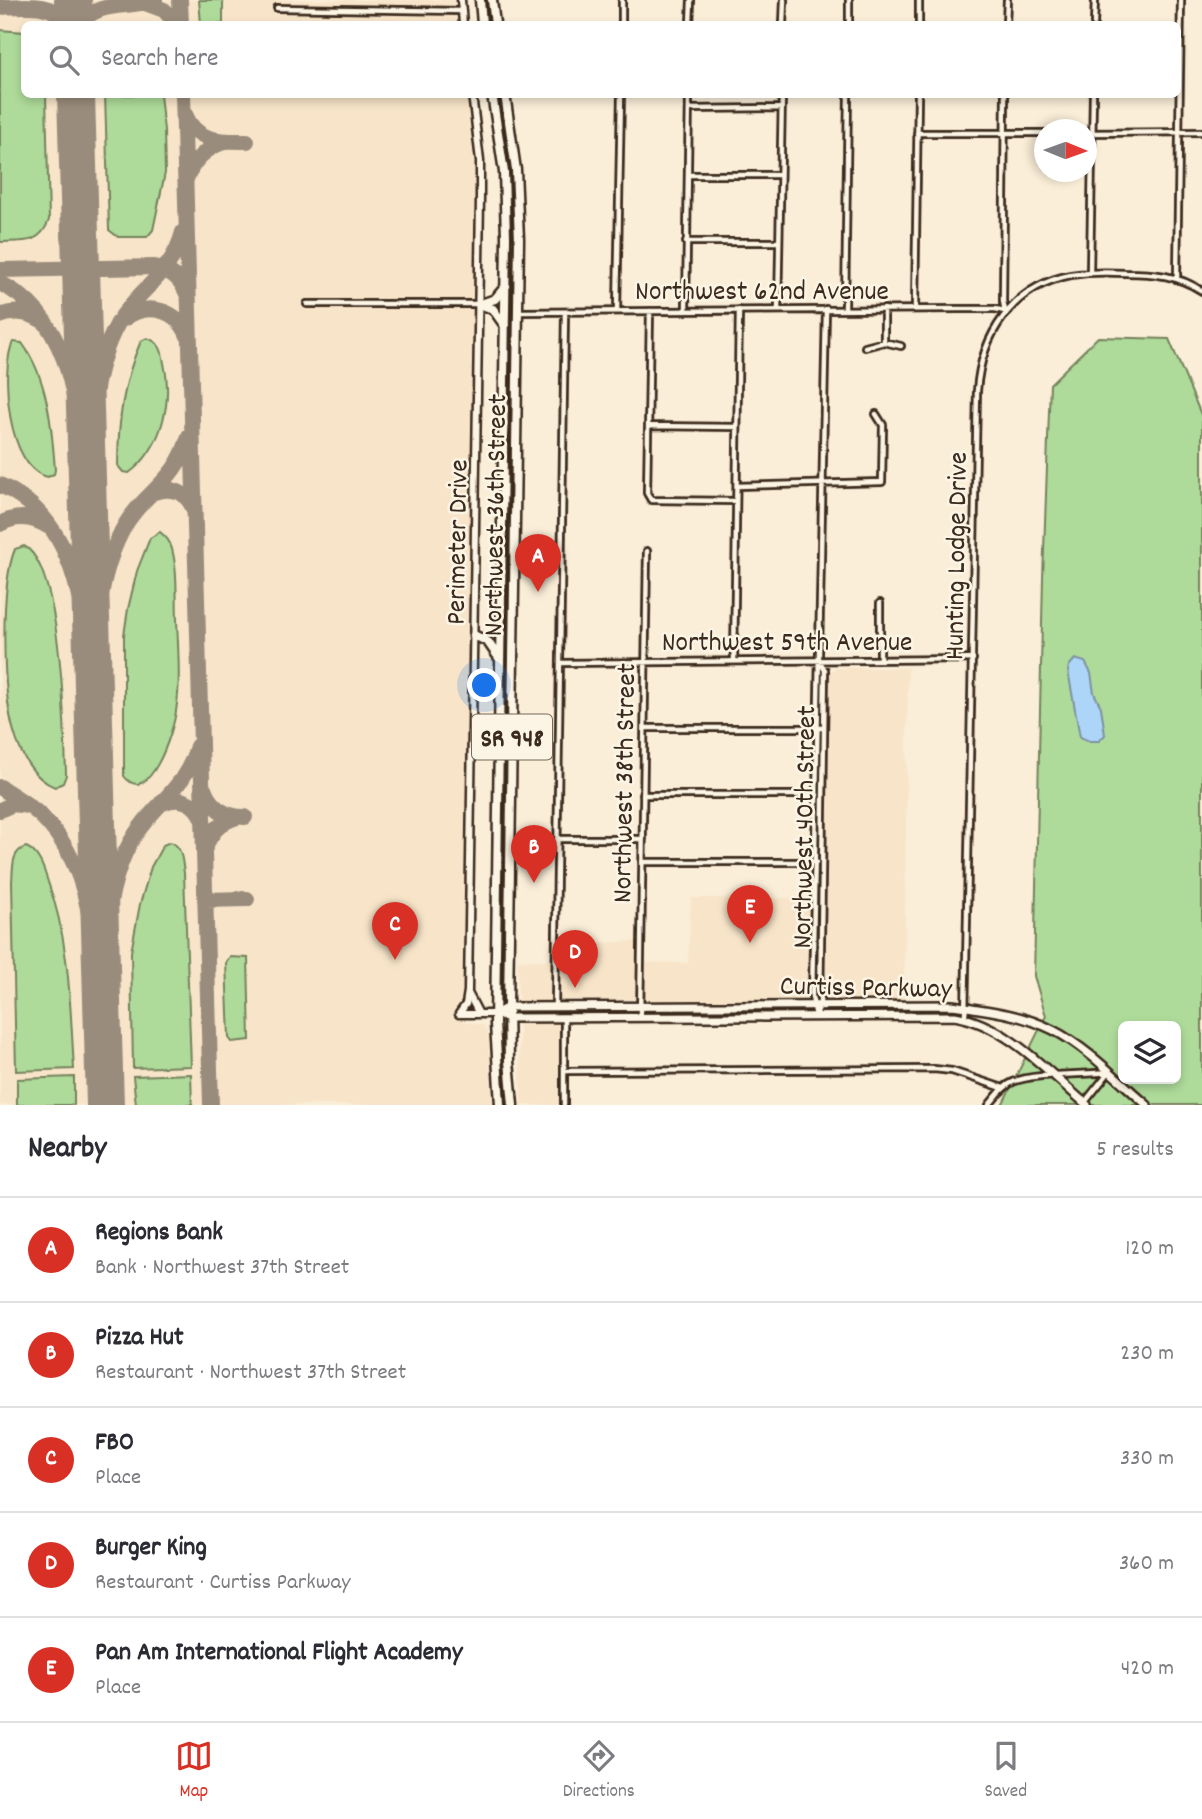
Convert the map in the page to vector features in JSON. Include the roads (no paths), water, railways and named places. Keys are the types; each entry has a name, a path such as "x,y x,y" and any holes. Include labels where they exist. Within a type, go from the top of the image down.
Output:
{"main road":[{"path":"480,0 482,21"},
{"path":"492,0 495,21"},
{"name":"Northwest 36th Street","path":"493,98 504,172 506,286 495,1014 500,1105"},
{"name":"Northwest 36th Street","path":"506,98 516,170 519,217 508,1007 513,1105"},
{"path":"504,172 516,170"},
{"path":"479,304 495,299 506,286"},
{"path":"479,304 493,309 505,326"},
{"path":"503,488 516,489"},
{"path":"500,649 514,634 504,626 501,619"},
{"path":"474,635 488,642 500,660"},
{"path":"499,731 512,747"},
{"path":"498,849 502,842 510,839 503,820 504,794 499,788"},
{"name":"Curtiss Parkway","path":"508,1007 937,1004 967,1007 1021,1018 1051,1029 1069,1040 1147,1105"},
{"path":"495,1014 508,1007"},
{"name":"Curtiss Parkway","path":"495,1014 508,1018 943,1015 965,1018 999,1032 1086,1104"}],"street":[{"path":"460,0 463,21"},
{"path":"622,0 622,21"},
{"path":"690,21 691,0"},
{"path":"783,21 784,0"},
{"path":"849,0 849,21"},
{"path":"919,0 919,21"},
{"path":"1006,21 1007,0"},
{"path":"1094,21 1095,0"},
{"path":"1181,0 1181,21"},
{"path":"276,8 461,11"},
{"name":"Perimeter Drive","path":"468,991 479,1014 459,1014 466,1004 468,991 479,304 480,161 472,98"},
{"path":"617,311 621,98"},
{"path":"686,310 689,98"},
{"path":"778,310 782,98"},
{"path":"845,309 848,98"},
{"path":"915,309 918,98"},
{"path":"1005,98 1005,312"},
{"path":"1090,119 1093,98"},
{"path":"1177,278 1180,98"},
{"path":"689,109 781,108"},
{"path":"1097,133 1202,132"},
{"path":"917,133 1034,133"},
{"path":"688,175 780,175"},
{"path":"1089,182 1090,272"},
{"path":"686,242 779,242"},
{"name":"Hunting Lodge Drive","path":"965,1018 978,376 986,346 1005,312 1046,283 1069,275 1090,272 1157,274 1177,278 1202,291"},
{"path":"307,304 479,304"},
{"name":"Northwest 40th Street","path":"816,1016 814,862 826,309"},
{"path":"884,309 884,342"},
{"name":"Northwest 62nd Avenue","path":"519,312 995,309 1005,312"},
{"path":"734,662 739,310"},
{"path":"650,311 647,493 651,500 736,501"},
{"path":"555,1006 565,312"},
{"path":"866,347 884,342 901,346"},
{"path":"737,486 817,486 823,483 882,482 883,425 876,414"},
{"path":"649,426 737,427"},
{"name":"Northwest 38th Street","path":"640,1017 647,551"},
{"path":"880,603 880,660"},
{"name":"Northwest 59th Avenue","path":"560,663 973,659"},
{"name":"Northwest 40th Street","path":"816,1005 822,862 825,670 820,661"},
{"path":"645,728 824,728"},
{"path":"643,795 823,794"},
{"path":"557,839 643,839"},
{"path":"642,862 822,862"},
{"path":"479,1014 495,1014"},
{"path":"564,1017 564,1105"},
{"path":"564,1070 934,1069 952,1071 1003,1088"},
{"path":"989,1105 1003,1088 1012,1082 1031,1077 1108,1072"},
{"path":"1086,1104 1108,1072"}],"water":[{"path":"1075,659 1085,662 1091,673 1094,693 1101,707 1105,735 1099,741 1080,737 1068,671"}],"place":[{"name":"Regions Bank","path":"538,592"},
{"name":"Pizza Hut","path":"534,883"},
{"name":"Pan Am International Flight Academy","path":"750,943"},
{"name":"FBO","path":"395,960"},
{"name":"Burger King","path":"575,988"}]}
